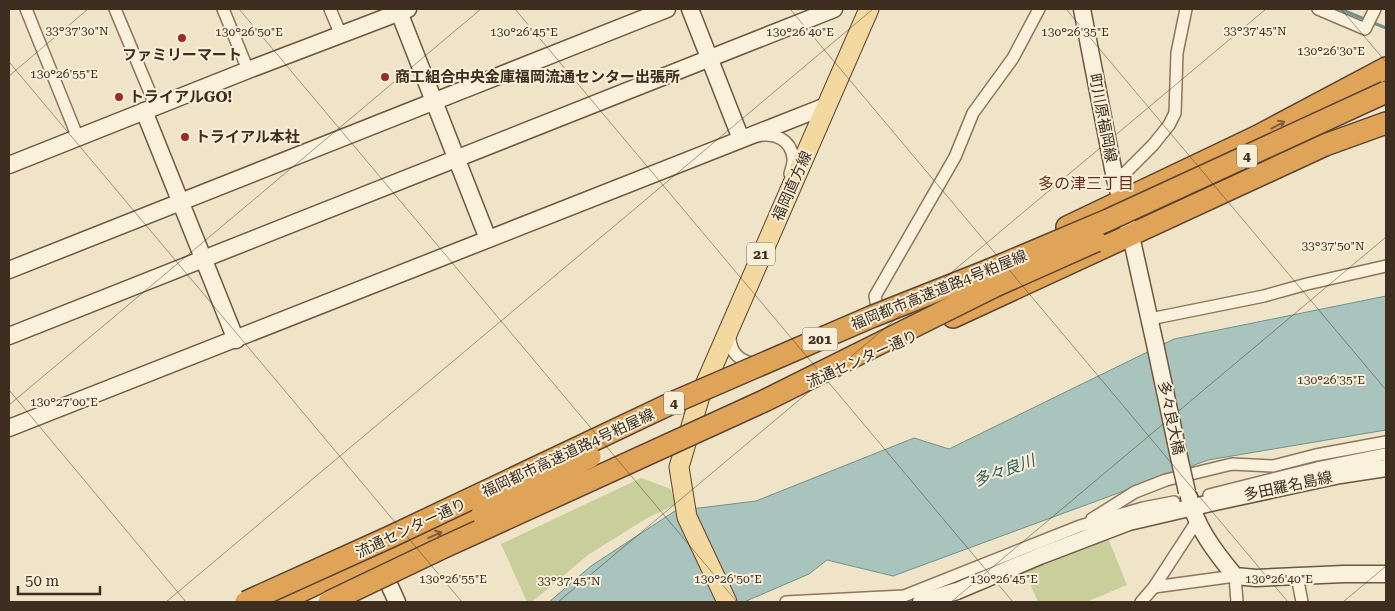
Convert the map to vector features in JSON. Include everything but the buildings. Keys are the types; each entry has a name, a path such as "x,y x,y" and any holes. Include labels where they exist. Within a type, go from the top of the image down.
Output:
{"highway":[{"path":"1341,91 1364,72 1386,61"},
{"name":"流通センター通り","path":"248,602 700,396 794,350 1122,202 1258,136 1386,68"},
{"name":"福岡都市高速道路4号粕屋線","path":"248,602 672,404 871,317 987,272 1108,220 1386,92"},
{"name":"福岡都市高速道路4号粕屋線","path":"329,602 764,400 996,286 1230,180 1386,106"},
{"name":"流通センター通り","path":"341,602 801,386 1131,236 1325,145 1386,123"},
{"path":"414,568 541,496 618,456 820,360 912,326"},
{"path":"278,602 362,562 428,538 482,514 689,405 745,372"}],"main road":[{"name":"福岡直方線","path":"727,602 687,516 679,467 700,396 869,9"}],"street":[{"path":"26,9 78,138"},
{"path":"116,9 180,201 236,340"},
{"path":"223,9 248,70"},
{"path":"330,9 341,35"},
{"path":"9,270 667,9"},
{"path":"690,9 741,139"},
{"path":"9,336 834,9"},
{"path":"878,313 875,296 955,157 973,113 1013,58 1039,9"},
{"name":"町川原福岡線","path":"1082,9 1116,179 1155,344"},
{"path":"1116,179 1126,172 1153,145 1170,125 1175,113 1177,53 1186,9"},
{"path":"1318,9 1365,29 1375,9"},
{"path":"9,165 403,11 434,101 488,239"},
{"path":"9,428 826,106"},
{"path":"741,139 763,134 776,136 788,144 793,159 784,202"},
{"path":"1150,319 1264,296 1386,266"},
{"path":"730,324 729,342 736,356 748,363 758,364 794,350"},
{"name":"多々良大橋","path":"1155,344 1187,506"},
{"path":"1080,526 1135,492 1166,480 1232,464 1273,466 1316,455 1386,442"},
{"path":"1209,495 1317,468 1386,454"},
{"name":"多田羅名島線","path":"924,602 957,591 1040,556 1129,522 1187,506 1340,475 1386,468"},
{"path":"786,602 904,596 1080,526 1144,508 1187,506"},
{"path":"1187,506 1213,549 1235,576 1237,602"},
{"path":"1140,602 1154,587 1187,506"},
{"path":"1154,587 1235,576 1256,578 1386,574"},
{"path":"1297,576 1302,602"},
{"path":"387,580 397,602"}],"green space":[{"path":"641,478 671,489 675,505 647,518 588,555 532,602 527,602 501,544"},
{"path":"1108,538 1127,585 1086,602 1038,602 1025,572"}],"water":[{"name":"多々良川","path":"1386,296 1386,430 1208,460 893,576 827,560 809,574 744,602 549,602 591,566 675,511 756,501 914,438 949,449 1174,339"}],"waterway":[{"path":"1340,9 1386,28"}],"place":[{"name":"ファミリーマート","path":"182,38"},
{"name":"商工組合中央金庫福岡流通センター出張所","path":"385,77"},
{"name":"トライアルGO!","path":"119,97"},
{"name":"トライアル本社","path":"185,137"}],"district":[{"name":"多の津三丁目","path":"1086,183"}]}
